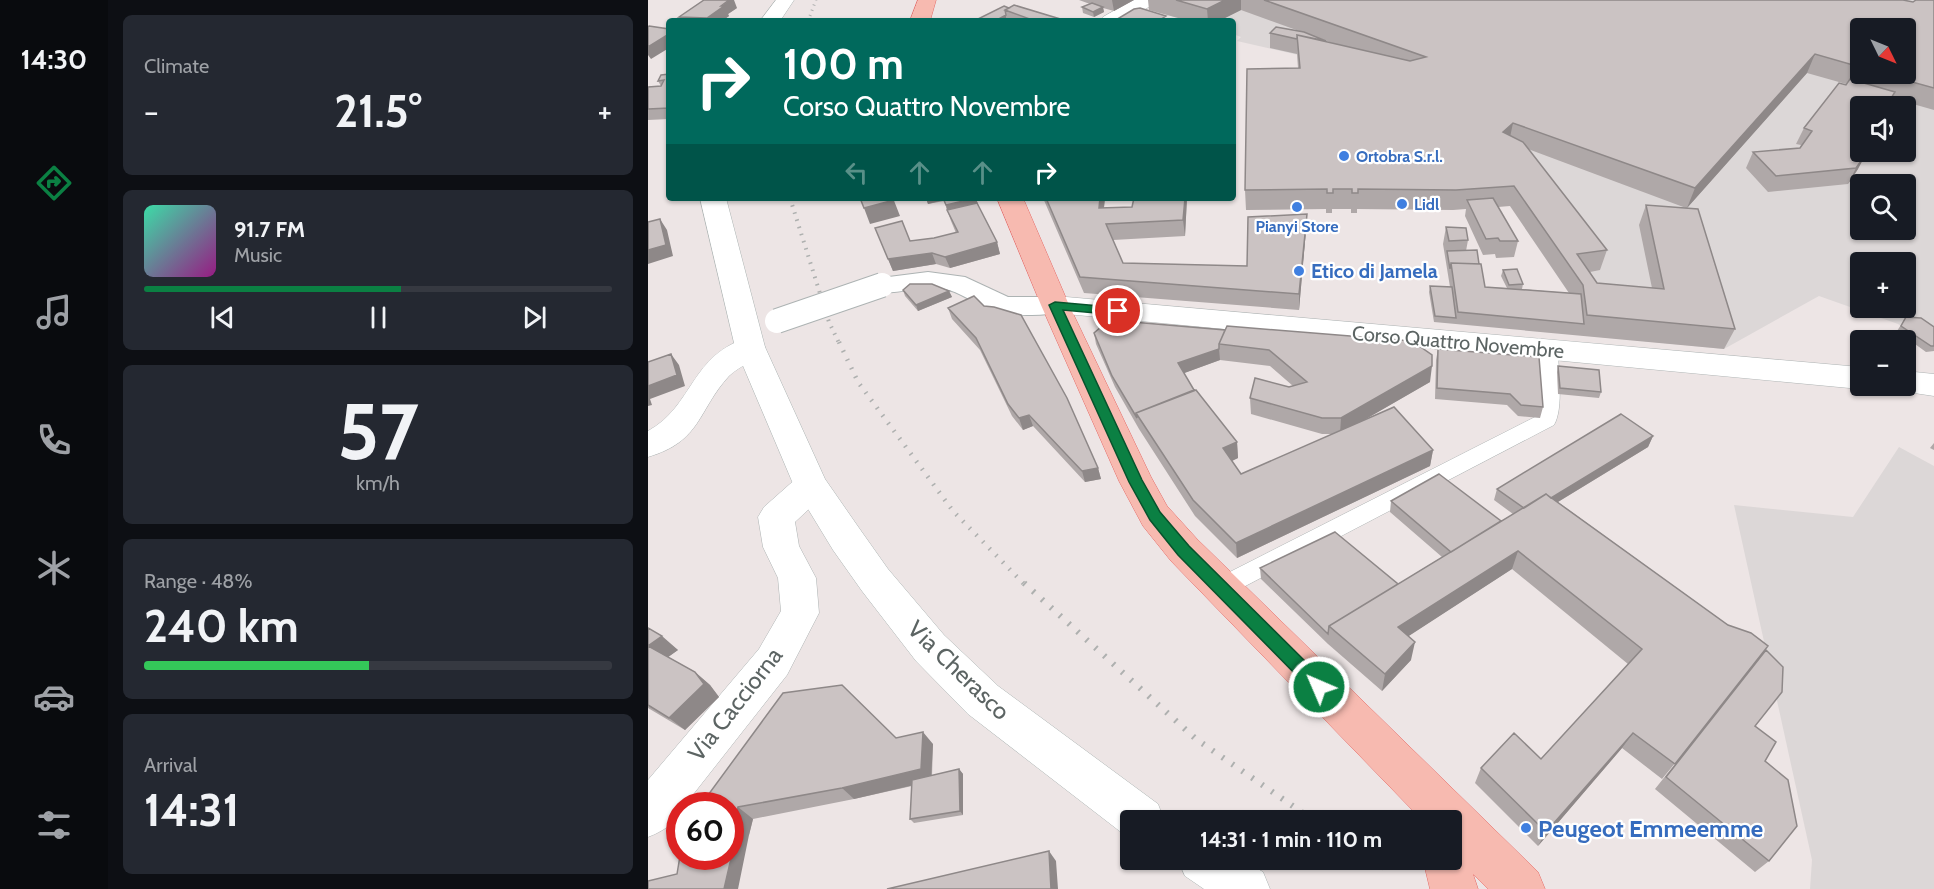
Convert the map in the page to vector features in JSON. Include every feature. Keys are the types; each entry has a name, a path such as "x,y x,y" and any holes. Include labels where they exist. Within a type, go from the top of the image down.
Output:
{"main road":[{"path":"921,18 927,0"},
{"path":"1011,201 1055,305 1136,482 1155,516 1184,550 1521,889"},
{"path":"1401,769 1424,810"},
{"path":"1449,870 1454,889"}],"street":[{"path":"772,18 785,0"},
{"path":"1115,18 1147,0"},
{"name":"Via Cherasco","path":"713,201 811,486 874,580 930,648 983,700 1129,810"},
{"path":"648,445 675,430 689,416 717,370 757,334 882,285 911,280 936,280 958,283 978,296 1007,304 1055,305"},
{"name":"Corso Quattro Novembre","path":"1055,305 1850,377"},
{"path":"1916,383 1934,385"},
{"name":"Via Cacciorna","path":"648,815 773,662 800,613 797,578 782,548 776,517 811,486"},
{"path":"1217,870 1246,889"}],"lane":[{"path":"1222,587 1547,420 1548,349"}],"shaded area":[{"path":"1169,0 1934,0 1934,349 1916,336 1916,330 1907,330 1881,318 1916,318 1916,252 1850,252 1850,307 1819,296 1724,349 1581,335 1577,305 1510,206 1407,80 1237,41 1241,37 1236,35 1236,18 1178,18 1149,10"},
{"path":"1899,447 1934,466 1934,889 1810,889 1812,860 1734,505 1853,517"}],"building":[{"path":"704,0 729,0 707,18 679,17"},
{"path":"1176,0 1225,0 1207,9"},
{"path":"1264,0 1903,0 1913,2 1934,0 1934,88 1916,83 1916,18 1850,18 1850,64 1815,54 1695,188 1513,123 1503,132 1523,142 1607,250 1577,254 1597,283 1664,289 1646,205 1698,209 1735,329 1587,315 1583,285 1514,186 1456,190 1358,189 1358,193 1352,193 1352,189 1333,189 1333,193 1327,193 1327,189 1245,190 1247,69 1300,68 1297,35 1410,61 1426,57"},
{"path":"1092,3 1103,7 1093,12 1082,7"},
{"path":"1014,5 1057,18 1027,18 1005,10"},
{"path":"1004,6 1009,8 1005,10 1006,15 1000,18 980,18"},
{"path":"1140,8 1166,16 1163,18 1119,18"},
{"path":"648,27 666,29 666,36 648,47"},
{"path":"1276,27 1304,32 1326,41 1297,35 1297,39 1270,33"},
{"path":"666,74 666,108 648,109 648,87 661,86 664,80 658,81 661,75"},
{"path":"1850,79 1850,84 1867,84 1895,92 1892,96 1850,96 1850,162 1860,162 1856,168 1776,176 1753,152 1800,148 1812,131 1804,128 1839,83 1846,85"},
{"path":"1493,198 1518,241 1486,239 1467,200"},
{"path":"861,201 890,201 864,208"},
{"path":"944,201 963,201 946,205"},
{"path":"1047,201 1100,201 1099,208 1132,207 1133,201 1185,201 1183,220 1106,224 1123,263 1247,266 1248,217 1307,214 1299,294 1080,277"},
{"path":"977,203 997,242 945,257 932,253 888,259 875,228 902,221 910,241 934,238 958,232 947,210"},
{"path":"660,219 666,245 648,250 648,222"},
{"path":"1446,227 1466,228 1468,240 1449,241"},
{"path":"1477,250 1479,264 1451,263 1450,269 1447,251"},
{"path":"1451,263 1481,264 1485,287 1581,294 1584,324 1458,312"},
{"path":"1517,269 1523,284 1509,285 1503,270"},
{"path":"910,284 932,284 949,291 916,305 903,290"},
{"path":"1430,286 1452,287 1456,318 1435,316"},
{"path":"974,296 984,306 1021,315 1067,398 1098,468 1082,471 1029,415 1019,418 1008,404 976,338 948,308"},
{"path":"1905,318 1921,318 1934,327 1934,346 1916,336 1916,330 1907,330 1901,326"},
{"path":"1109,320 1225,330 1219,349 1178,363 1194,390 1136,413 1137,418 1112,376 1094,333"},
{"path":"1227,326 1412,341 1432,355 1432,366 1341,418 1322,418 1250,398 1255,378 1289,387 1307,382 1269,350 1219,344"},
{"path":"1438,349 1539,357 1543,407 1521,405 1510,394 1437,388"},
{"path":"671,354 677,375 648,386 648,362"},
{"path":"1558,366 1599,370 1601,392 1560,388"},
{"path":"1196,390 1237,442 1223,448 1241,474 1394,407 1433,450 1236,543 1193,500 1136,413"},
{"path":"1621,414 1653,436 1551,498 1546,494 1524,508 1497,489"},
{"path":"1439,474 1501,521 1451,552 1391,501"},
{"path":"1546,494 1728,625 1751,633 1768,646 1675,764 1633,733 1546,832 1481,768 1514,733 1541,759 1642,649 1518,551 1398,627 1415,642 1385,674 1329,626"},
{"path":"1335,532 1398,584 1329,626 1328,634 1260,568"},
{"path":"648,628 662,636 648,646"},
{"path":"648,646 695,672 704,684 669,718 648,705"},
{"path":"1766,650 1783,667 1782,692 1755,726 1776,742 1765,761 1788,780 1797,826 1769,861 1666,777"},
{"path":"842,685 896,738 923,732 921,769 842,788 744,806 744,792 710,792 783,693"},
{"path":"959,769 960,811 910,819 912,780"},
{"path":"1049,851 1051,889 887,889"},
{"path":"678,870 728,870 724,889 648,889 648,881 677,874"}],"railway":[{"path":"809,18 816,0"},
{"path":"791,201 829,322 839,343"},
{"path":"839,342 858,382 953,511 1025,585"},
{"path":"1024,583 1196,739 1299,810"}],"place":[{"name":"Ortobra S.r.l.","path":"1344,156"},
{"name":"Lidl","path":"1402,204"},
{"name":"Pianyi Store","path":"1297,207"},
{"name":"Etico di Jamela","path":"1299,271"},
{"name":"Peugeot Emmeemme","path":"1526,828"}],"route":[{"path":"1118,311 1055,305 1136,482 1155,516 1184,550 1319,687"}]}
